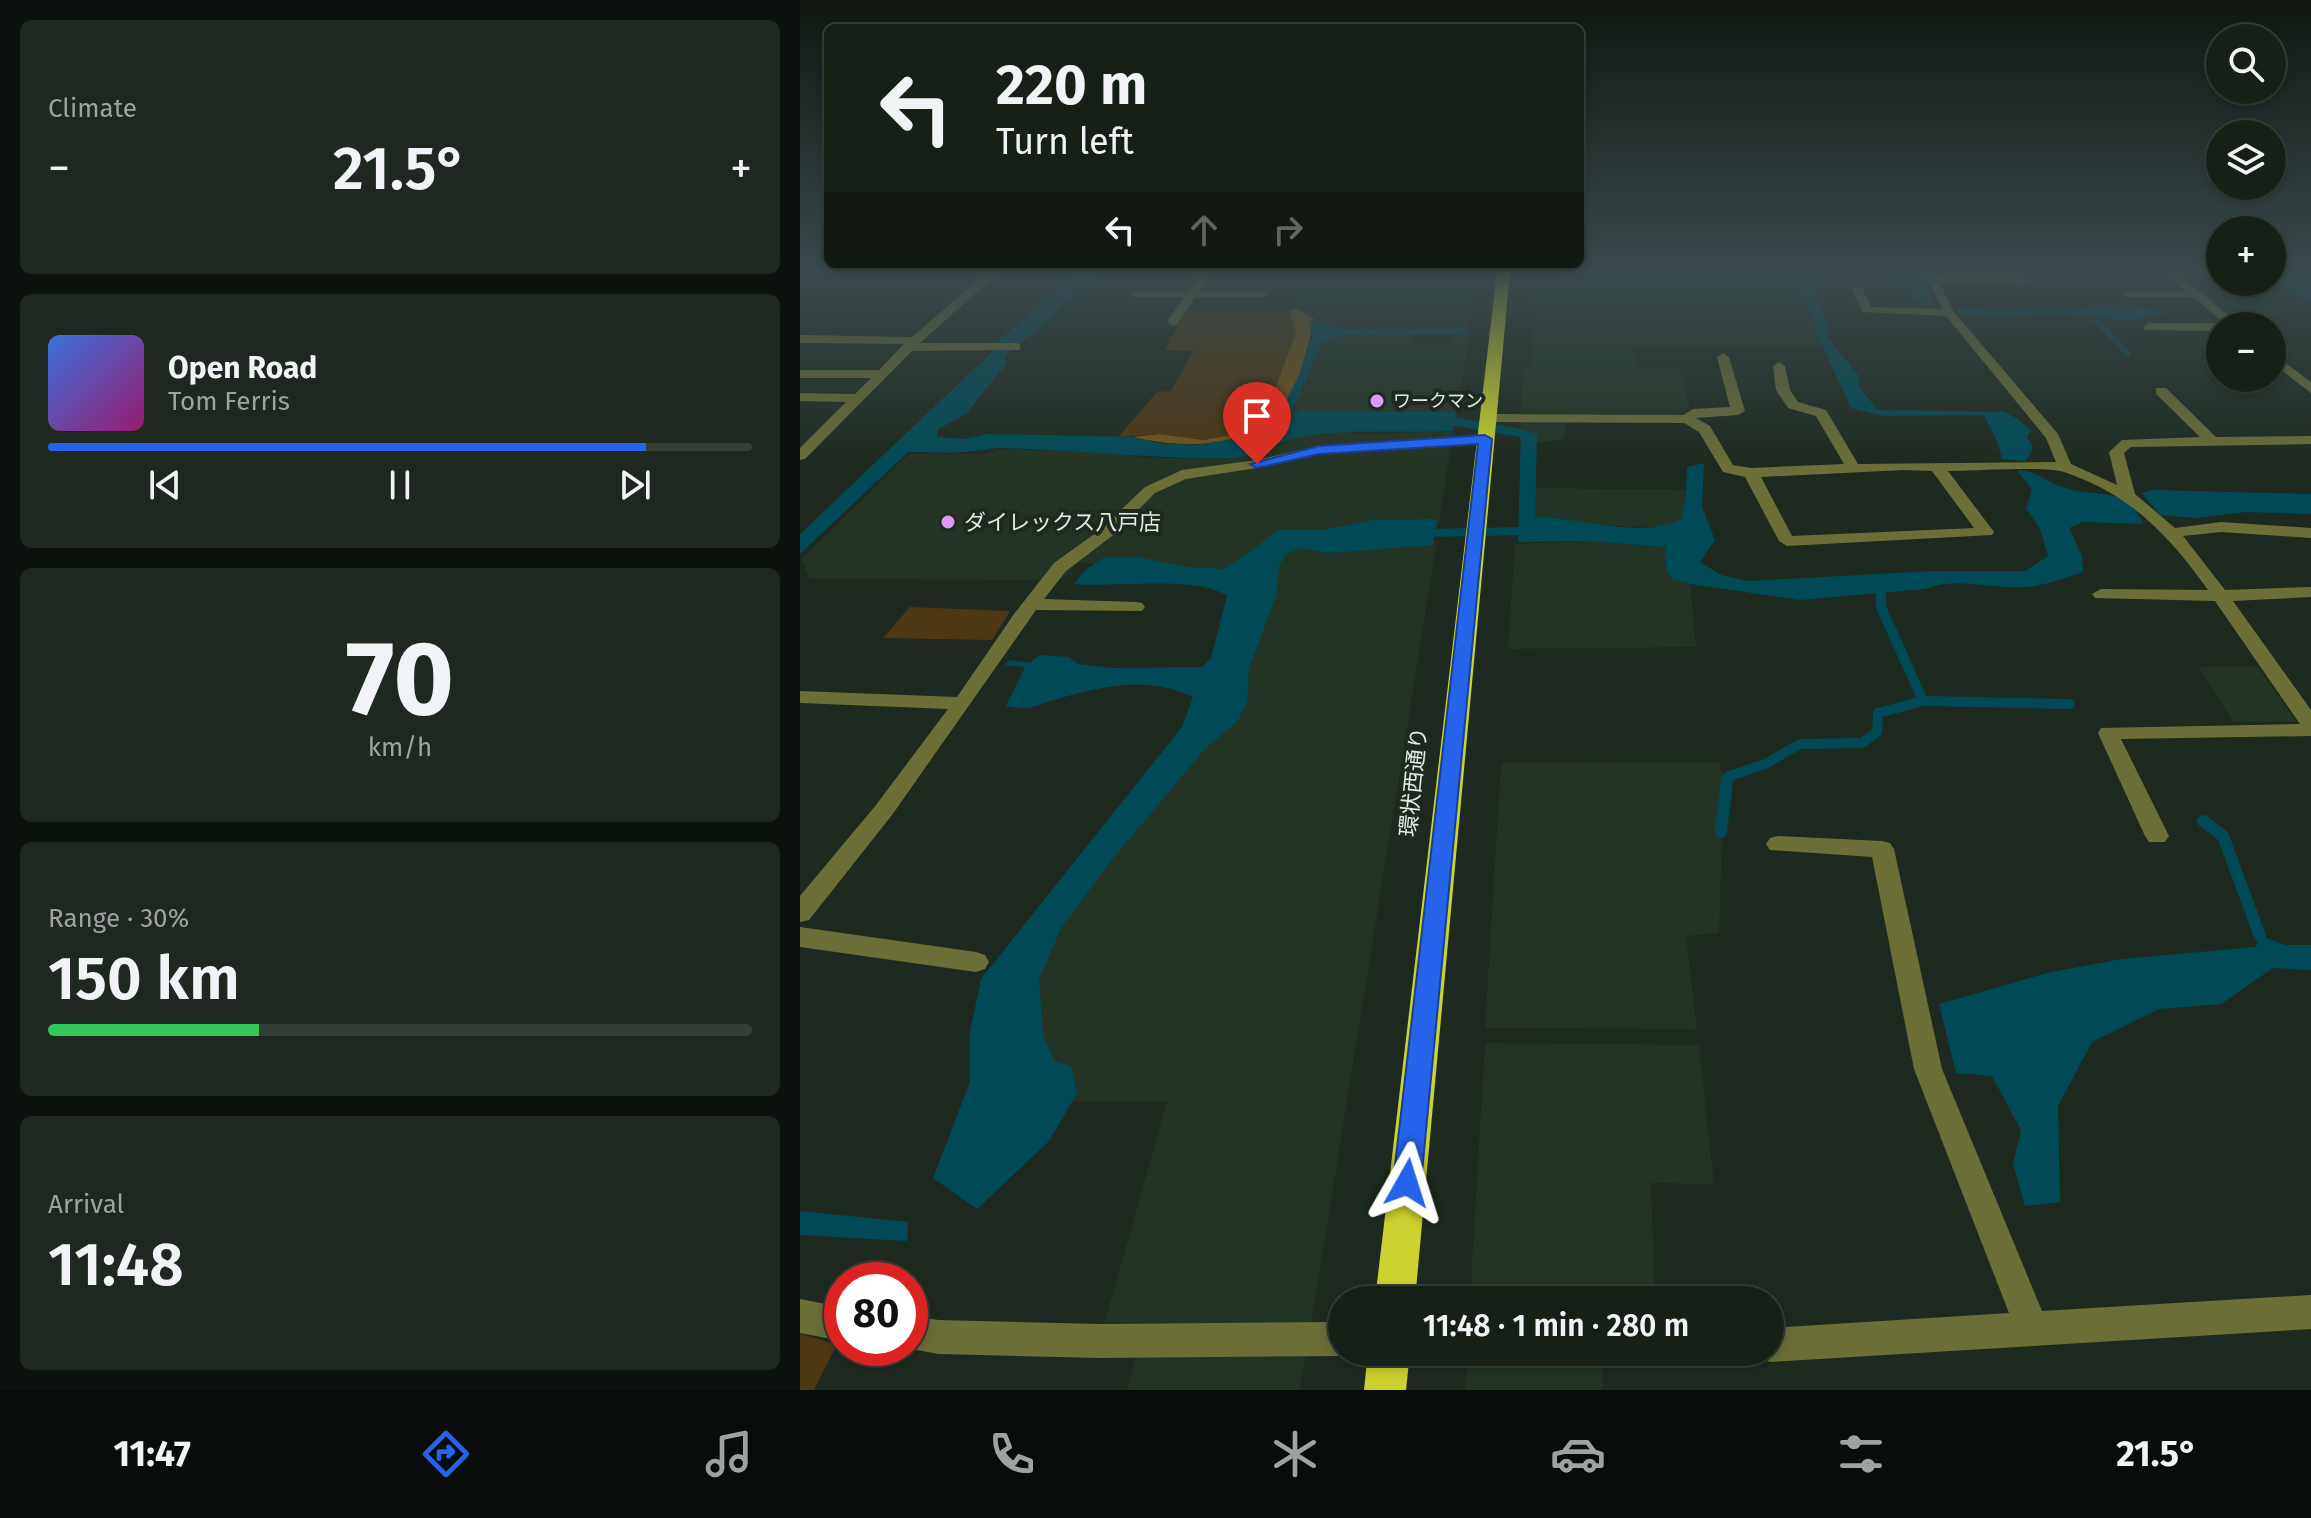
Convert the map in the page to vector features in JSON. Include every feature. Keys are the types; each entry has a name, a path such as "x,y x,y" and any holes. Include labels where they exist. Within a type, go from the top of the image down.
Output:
{"highway":[{"name":"環状西通り","path":"1396,1286 1497,337"},
{"path":"1385,1390 1388,1366"}],"street":[{"path":"804,450 921,337"},
{"path":"1969,337 2053,437 2065,467"},
{"path":"800,339 1016,347"},
{"path":"1687,419 1693,413 1738,411 1723,357"},
{"path":"1779,366 1783,390 1793,405 1821,413 1854,469"},
{"path":"2286,368 2311,389"},
{"path":"800,374 884,374"},
{"path":"2161,391 2213,442"},
{"path":"800,397 861,398"},
{"path":"800,913 884,810 1060,567 1106,533 1150,490 1182,475 1257,464 1319,450 1487,428 1687,419 1705,429 1728,469 1751,473 1904,466 2065,467 2140,504 2170,533 2253,641 2280,686 2311,727"},
{"path":"2140,504 2116,452 2127,443 2311,440"},
{"path":"1751,473 1787,541 1986,532 1938,468"},
{"path":"2170,533 2221,527 2311,533"},
{"path":"2101,594 2218,596 2311,592"},
{"path":"1031,604 1136,607"},
{"path":"800,697 962,703"},
{"path":"2157,836 2108,733 2311,727"},
{"path":"1778,844 1882,849 1928,1069 2033,1331"},
{"path":"800,937 976,962"},
{"path":"1784,1344 2311,1312"},
{"path":"800,1316 824,1321"},
{"path":"928,1335 1099,1341 1328,1339"}],"shaded area":[{"path":"1172,337 1294,337 1271,400 1237,434 1203,440 1159,434 1118,437 1157,392 1171,391 1193,351 1165,350"},
{"path":"1294,337 1310,337 1290,396 1275,415 1256,430 1233,439 1209,443 1158,442 1132,437 1159,434 1203,440 1237,434 1271,400"},
{"path":"1329,337 1414,337 1410,346 1453,346 1453,337 1469,337 1456,412 1292,411 1313,357"},
{"path":"1533,337 1819,337 1826,348 1629,346 1639,368 1680,367 1690,409 1675,415 1520,413 1524,369 1531,364"},
{"path":"1566,420 1564,439 1536,443 1536,434 1521,430 1520,421"},
{"path":"1335,431 1366,434 1453,431 1439,525 1281,537 1230,573 1078,563 1061,580 810,579 801,559 909,454 983,454 1004,449 1118,453 1146,458 1235,458 1270,449 1293,438"},
{"path":"1533,488 1686,490 1686,497 1681,519 1665,527 1610,526 1534,517"},
{"path":"1437,541 1311,1325 1105,1322 1167,1101 1027,1102 1028,963 1239,686 1277,557 1299,545 1327,549"},
{"path":"1586,541 1665,547 1666,570 1671,577 1690,584 1696,647 1508,649 1515,544"},
{"path":"910,607 1010,611 992,640 883,638"},
{"path":"2199,667 2258,667 2296,721 2233,722"},
{"path":"1719,762 1724,779 1719,933 1686,936 1697,1029 1485,1028 1501,763"},
{"path":"1485,1043 1699,1045 1714,1184 1651,1183 1655,1286 1471,1286"},
{"path":"800,1334 824,1340 826,1366 814,1390 800,1390"},
{"path":"1137,1351 1306,1354 1299,1390 1127,1390"},
{"path":"1466,1366 1603,1366 1602,1390 1465,1390"}],"water":[{"path":"1003,337 1028,337 1005,356 1006,364 966,414 938,429 937,437 963,439 987,434 1132,437 1159,443 1197,445 1247,436 1285,403 1312,337 1335,337 1322,344 1292,411 1456,412 1453,431 1306,436 1250,455 1231,458 999,448 908,452 800,554 800,534 994,350 999,344 997,342"},
{"path":"1818,337 1828,337 1858,375 1859,387 1878,410 2004,412 2031,431 2027,437 2033,448 2026,461 2002,459 1984,415 1883,416 1851,408"},
{"path":"1521,430 1537,434 1535,517 1628,528 1664,525 1681,519 1686,497 1687,467 1704,463 1702,507 1715,540 1700,562 1721,575 1749,581 1932,571 2025,571 2048,556 2040,529 2026,508 2032,490 2017,470 2034,473 2069,489 2117,497 2136,511 2143,524 2083,522 2069,528 2082,556 2083,572 2027,587 1956,583 1925,589 1800,600 1690,584 1671,578 1666,570 1665,547 1586,541 1518,542"},
{"path":"2152,490 2311,494 2311,514 2247,512 2197,518 2160,515 2142,493"},
{"path":"1437,519 1433,545 1327,553 1301,548 1286,554 1279,566 1276,596 1249,668 1247,702 1237,722 1205,749 1114,857 1061,928 1039,980 1043,1035 1054,1061 1072,1067 1077,1093 1049,1141 977,1209 933,1178 970,1082 970,1032 981,979 1182,727 1193,697 1159,686 1124,685 1031,708 1006,706 1025,667 1005,665 1009,660 1030,663 1040,655 1068,657 1078,664 1113,668 1203,667 1211,658 1227,596 1196,586 1176,584 1074,584 1085,570 1103,558 1138,557 1186,567 1225,569 1281,529 1327,529 1374,520"},
{"path":"2260,936 2286,945 2311,945 2311,970 2273,968 2221,1004 2159,1009 2092,1042 2058,1106 2060,1202 2025,1206 2013,1164 2021,1130 1992,1076 1956,1073 1939,1004 2047,973 2122,959 2256,947"},
{"path":"800,1211 908,1222 907,1241 800,1235"}],"waterway":[{"path":"2112,337 2127,353"},
{"path":"1441,419 1520,433 1530,438"},
{"path":"1425,533 1529,531"},
{"path":"1881,594 1881,607 1923,701"},
{"path":"1726,783 1727,777 1765,764 1800,744 1862,743 1877,732 1878,713 1923,701"},
{"path":"1923,701 2070,704"},
{"path":"1721,832 1727,781"},
{"path":"2203,821 2223,836 2260,936"}],"place":[{"name":"ワークマン","path":"1377,401"},
{"name":"ダイレックス八戸店","path":"948,522"}],"route":[{"path":"1257,464 1319,450 1485,439 1407,1183"}]}
